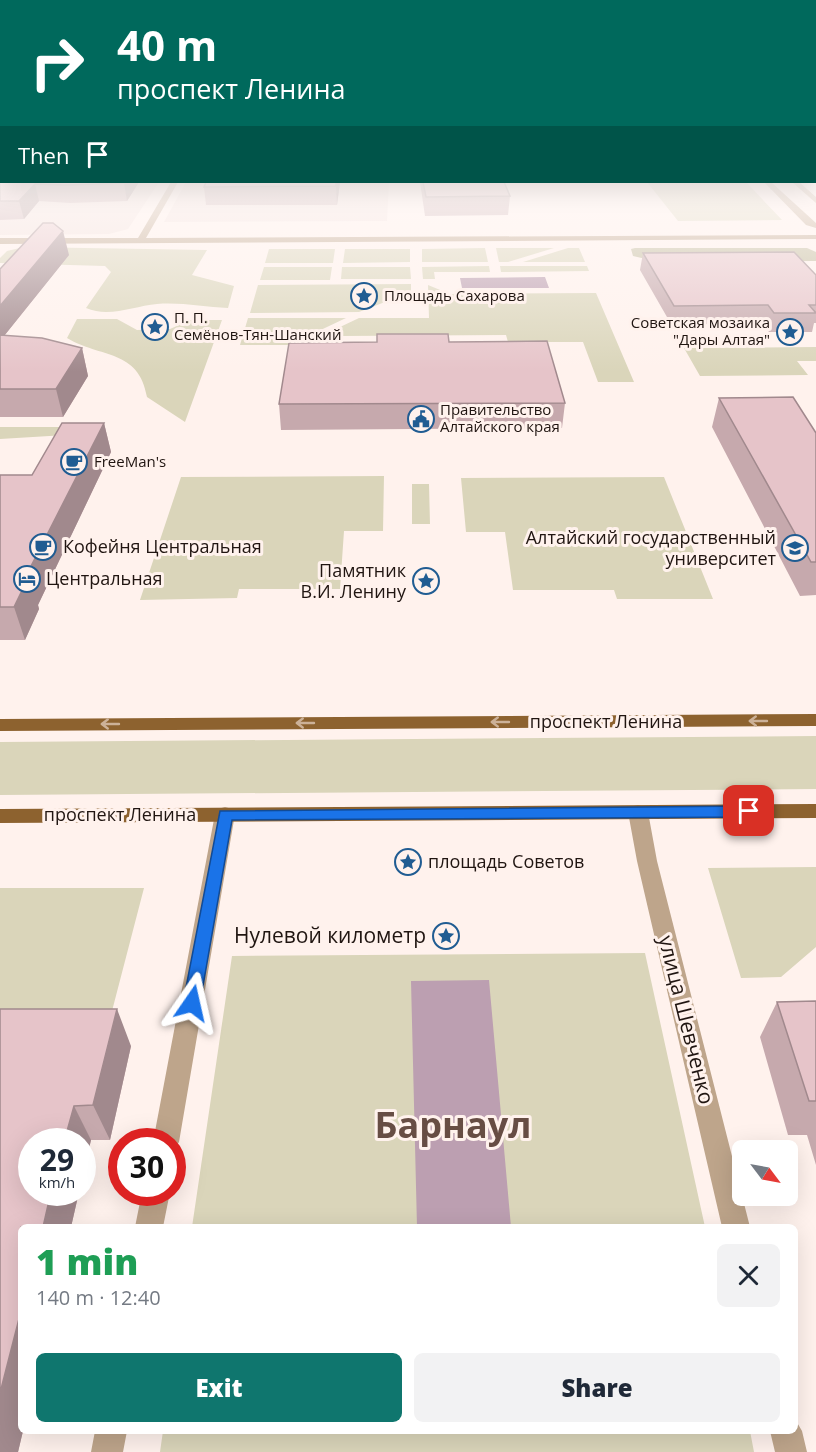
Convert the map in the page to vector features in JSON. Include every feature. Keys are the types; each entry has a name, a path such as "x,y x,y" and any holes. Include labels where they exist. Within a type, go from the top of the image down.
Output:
{"main road":[{"name":"проспект Ленина","path":"0,725 816,720"},
{"name":"проспект Ленина","path":"0,816 816,811"}],"street":[{"path":"140,241 143,236"},
{"path":"0,241 389,237 816,237"},
{"name":"улица Шевченко","path":"638,812 735,1224"},
{"path":"169,1128 225,814"},
{"path":"150,1224 153,1206"},
{"path":"107,1452 110,1434"},
{"path":"787,1434 791,1452"}],"shaded area":[{"path":"24,247 207,250 192,275 234,286 228,308 166,304 113,312 95,311 86,308 111,272 105,266 0,263 0,258 7,251"},
{"path":"485,248 488,262 422,262 422,249"},
{"path":"496,248 554,248 508,262 499,262"},
{"path":"568,248 579,248 585,262 523,262"},
{"path":"807,248 816,252 816,261 659,262 633,256 631,249"},
{"path":"269,249 335,249 333,263 265,263"},
{"path":"345,249 410,249 410,262 343,263"},
{"path":"489,266 490,272 434,272 435,279 423,279 422,267"},
{"path":"500,266 587,266 589,271 501,272"},
{"path":"264,267 332,267 330,280 260,280"},
{"path":"342,267 410,267 411,279 341,279"},
{"path":"545,277 549,288 462,288 460,278"},
{"path":"411,284 411,292 359,312 250,313 258,285"},
{"path":"428,285 450,294 596,293 634,382 598,382 583,342 508,342 506,335 340,336 339,346 300,346 359,318 429,318"},
{"path":"248,318 346,318 289,345 240,345"},
{"path":"77,319 117,319 137,330 170,329 190,320 222,320 185,422 147,397 143,382 136,370 127,363 67,338"},
{"path":"816,347 816,361 797,361 808,375 700,376 684,348"},
{"path":"0,427 102,427 99,433 0,439"},
{"path":"384,476 383,531 344,531 340,589 239,589 237,598 140,600 181,477"},
{"path":"664,477 713,599 617,599 614,590 513,590 505,532 466,532 461,478"},
{"path":"412,484 429,484 430,524 412,524"},
{"path":"816,736 816,789 0,795 0,742"},
{"path":"816,867 816,947 781,977 741,978 708,868"},
{"path":"0,888 144,888 112,1011 0,1011"},
{"path":"645,953 704,1224 192,1224 232,956"},
{"path":"489,980 511,1224 417,1224 411,981"},
{"path":"163,1434 751,1434 754,1452 160,1452"}],"building":[{"path":"31,236 59,236 0,306 0,269"},
{"path":"794,252 816,275 816,305 809,305 816,313 774,313 768,305 674,306 643,253"},
{"path":"377,334 448,334 449,342 547,341 565,403 279,404 289,343 377,342"},
{"path":"0,335 42,338 82,348 56,389 0,389"},
{"path":"793,397 816,433 816,562 811,562 719,398"},
{"path":"62,423 104,423 26,576 29,576 14,607 0,607 0,475 32,475"},
{"path":"816,1001 816,1101 809,1101 777,1002"},
{"path":"0,1009 117,1009 93,1105 74,1106 68,1128 18,1128 18,1206 48,1206 44,1224 18,1224 18,1323 0,1393"}],"place":[{"name":"Площадь Сахарова","path":"364,296"},
{"name":"П. П. Семёнов-Тян-Шанский","path":"155,327"},
{"name":"Советская мозаика \"Дары Алтая\"","path":"790,332"},
{"name":"Правительство Алтайского края","path":"421,419"},
{"name":"FreeMan's","path":"74,462"},
{"name":"Кофейня Центральная","path":"43,547"},
{"name":"Алтайский государственный университет","path":"795,548"},
{"name":"Центральная","path":"27,579"},
{"name":"Памятник В.И. Ленину","path":"426,581"},
{"name":"площадь Советов","path":"408,862"},
{"name":"Нулевой километр","path":"446,936"}],"district":[{"name":"Барнаул","path":"453,1125"}],"route":[{"path":"192,1003 218,865 225,814 749,811"}]}
